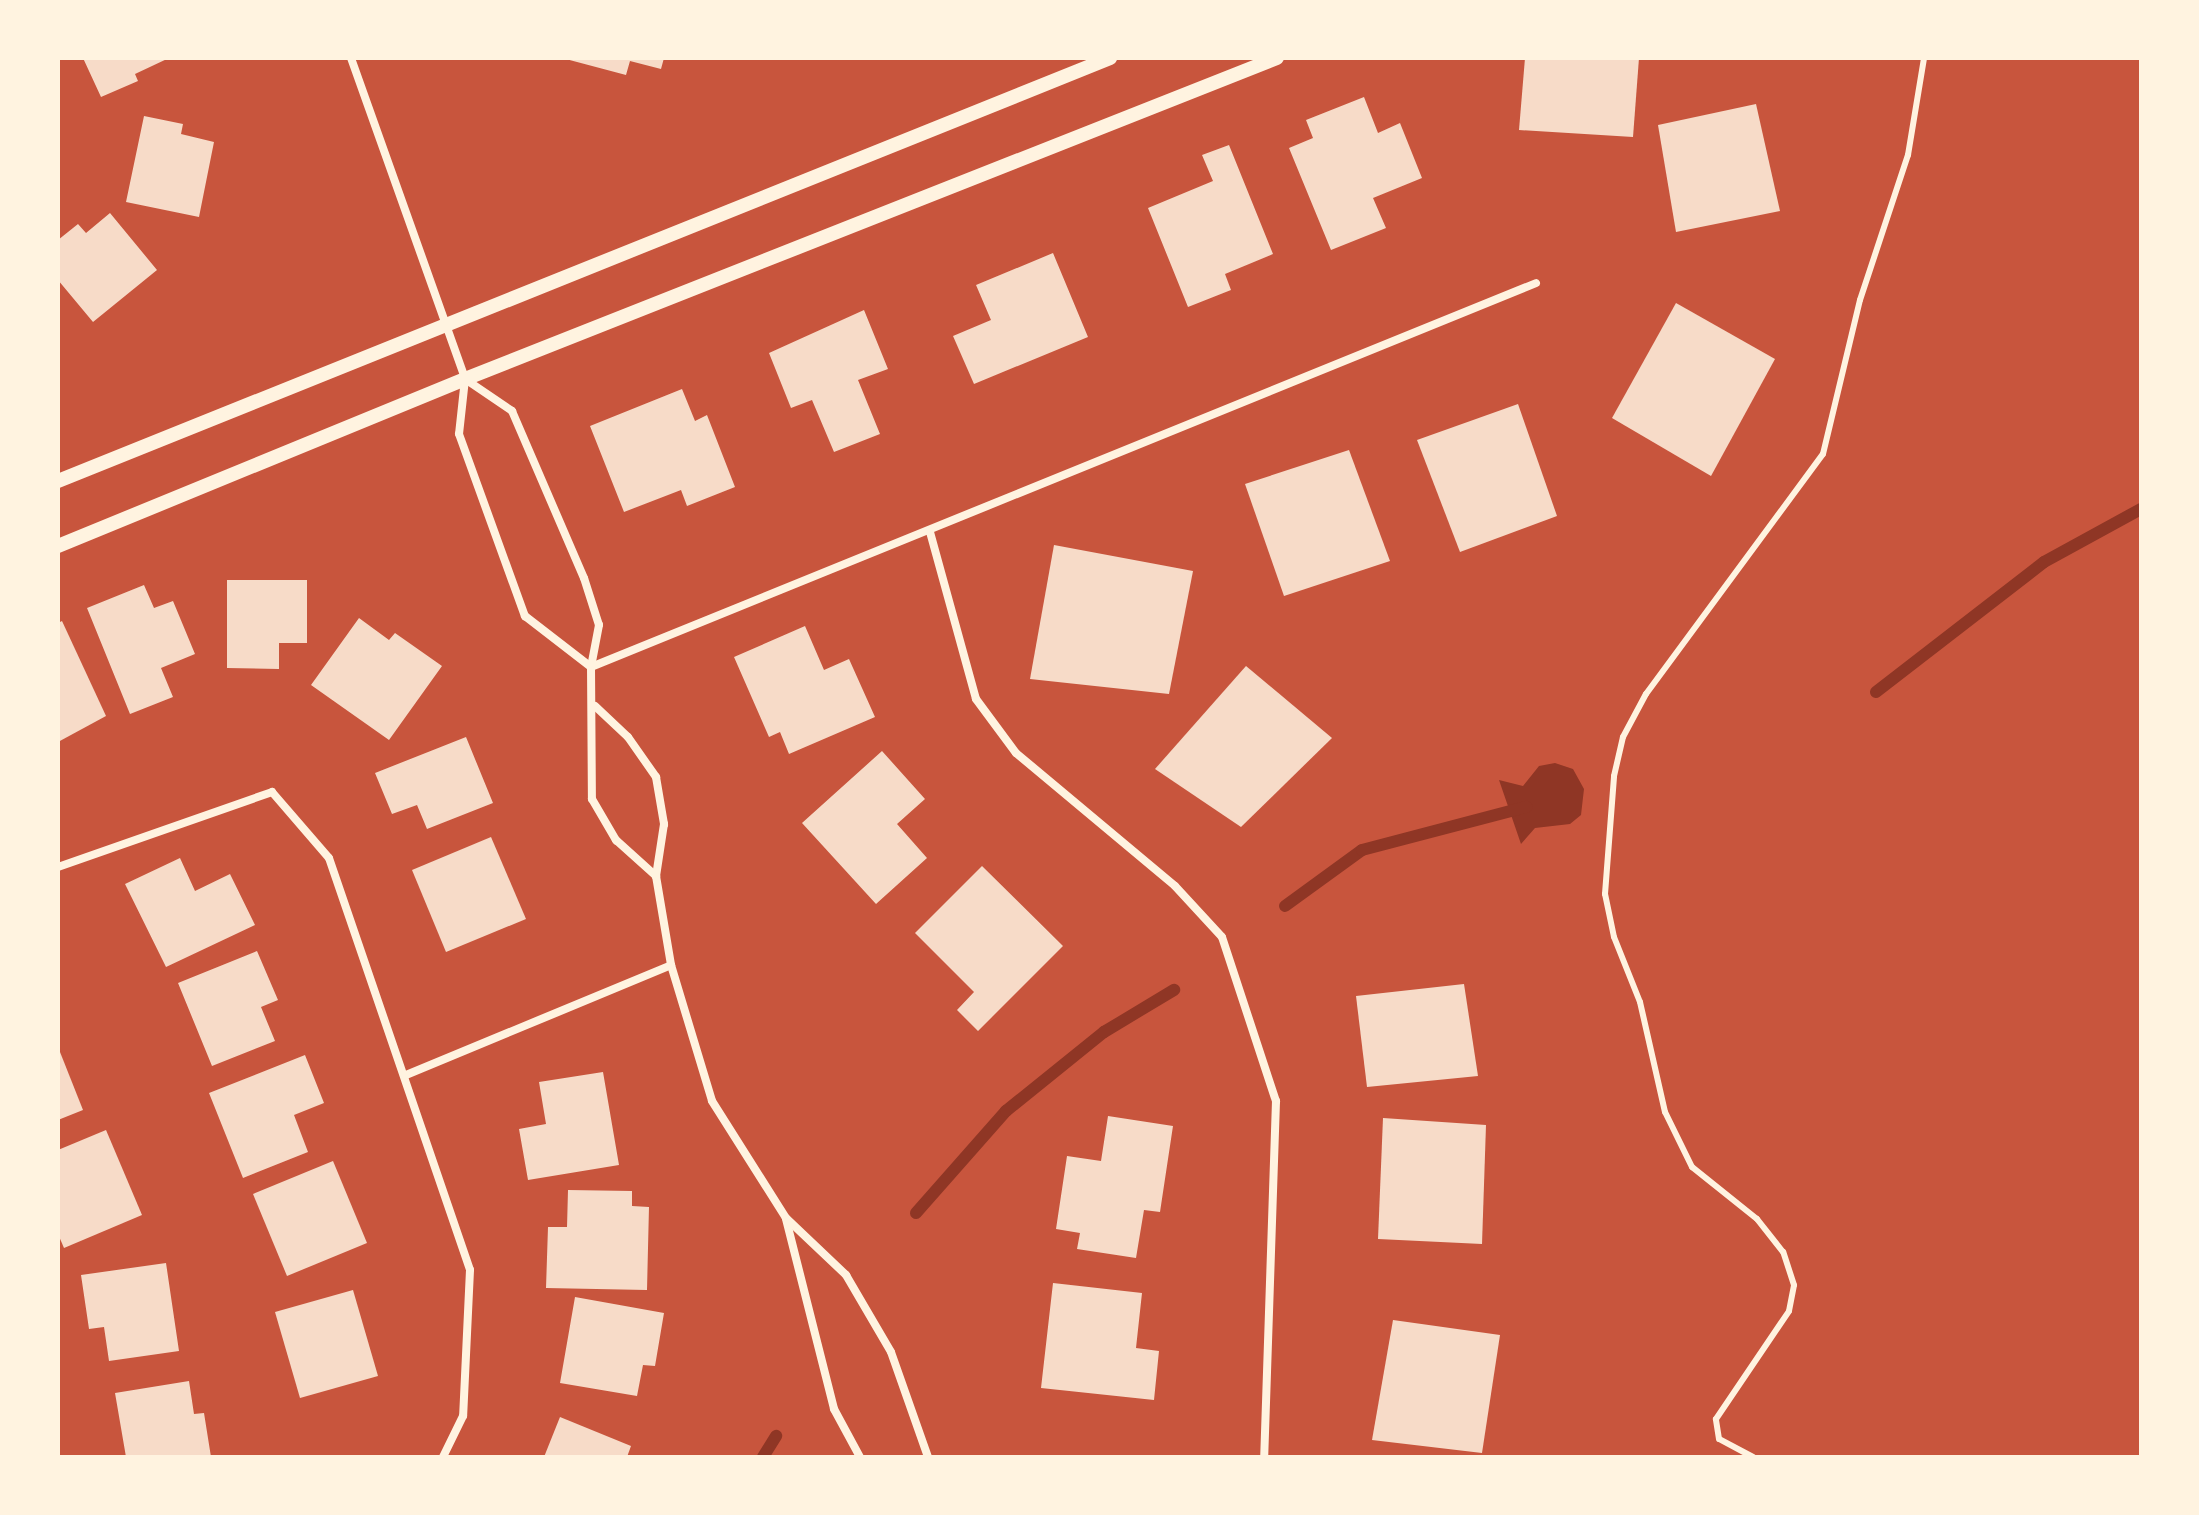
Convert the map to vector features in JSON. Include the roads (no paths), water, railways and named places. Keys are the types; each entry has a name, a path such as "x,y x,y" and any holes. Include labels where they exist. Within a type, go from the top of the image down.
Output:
{"street":[{"path":"351,58 442,322 465,379 459,434 525,616 591,667"},
{"path":"58,481 442,322 1110,58"},
{"path":"58,546 465,379 1277,58"},
{"path":"591,667 930,532 1536,283"},
{"path":"465,379 512,411 566,536 599,625 591,667 595,706 589,750 592,799 616,840 656,876"},
{"path":"930,532 976,699 1016,753 1175,886 1222,937 1276,1101 1264,1457"},
{"path":"595,706 628,737 656,777 664,824 656,876 671,965 712,1101 786,1218 846,1275 891,1352 928,1457"},
{"path":"58,867 272,792 329,858 406,1075 470,1270 463,1416 443,1457"},
{"path":"406,1075 671,965"},
{"path":"786,1218 834,1409 860,1457"}],"lane":[{"path":"1753,1457 1719,1439 1716,1419 1789,1311 1794,1285 1783,1252 1757,1219 1692,1167 1665,1112 1640,1002 1614,937 1605,894 1614,776 1623,737 1646,694 1823,454 1860,300 1908,155 1924,58"}],"waterway":[{"path":"1876,692 2044,562 2141,509"},
{"path":"1285,906 1362,850 1526,807"},
{"path":"916,1213 1006,1111 1104,1032 1174,990"},
{"path":"763,1457 776,1436"}]}
